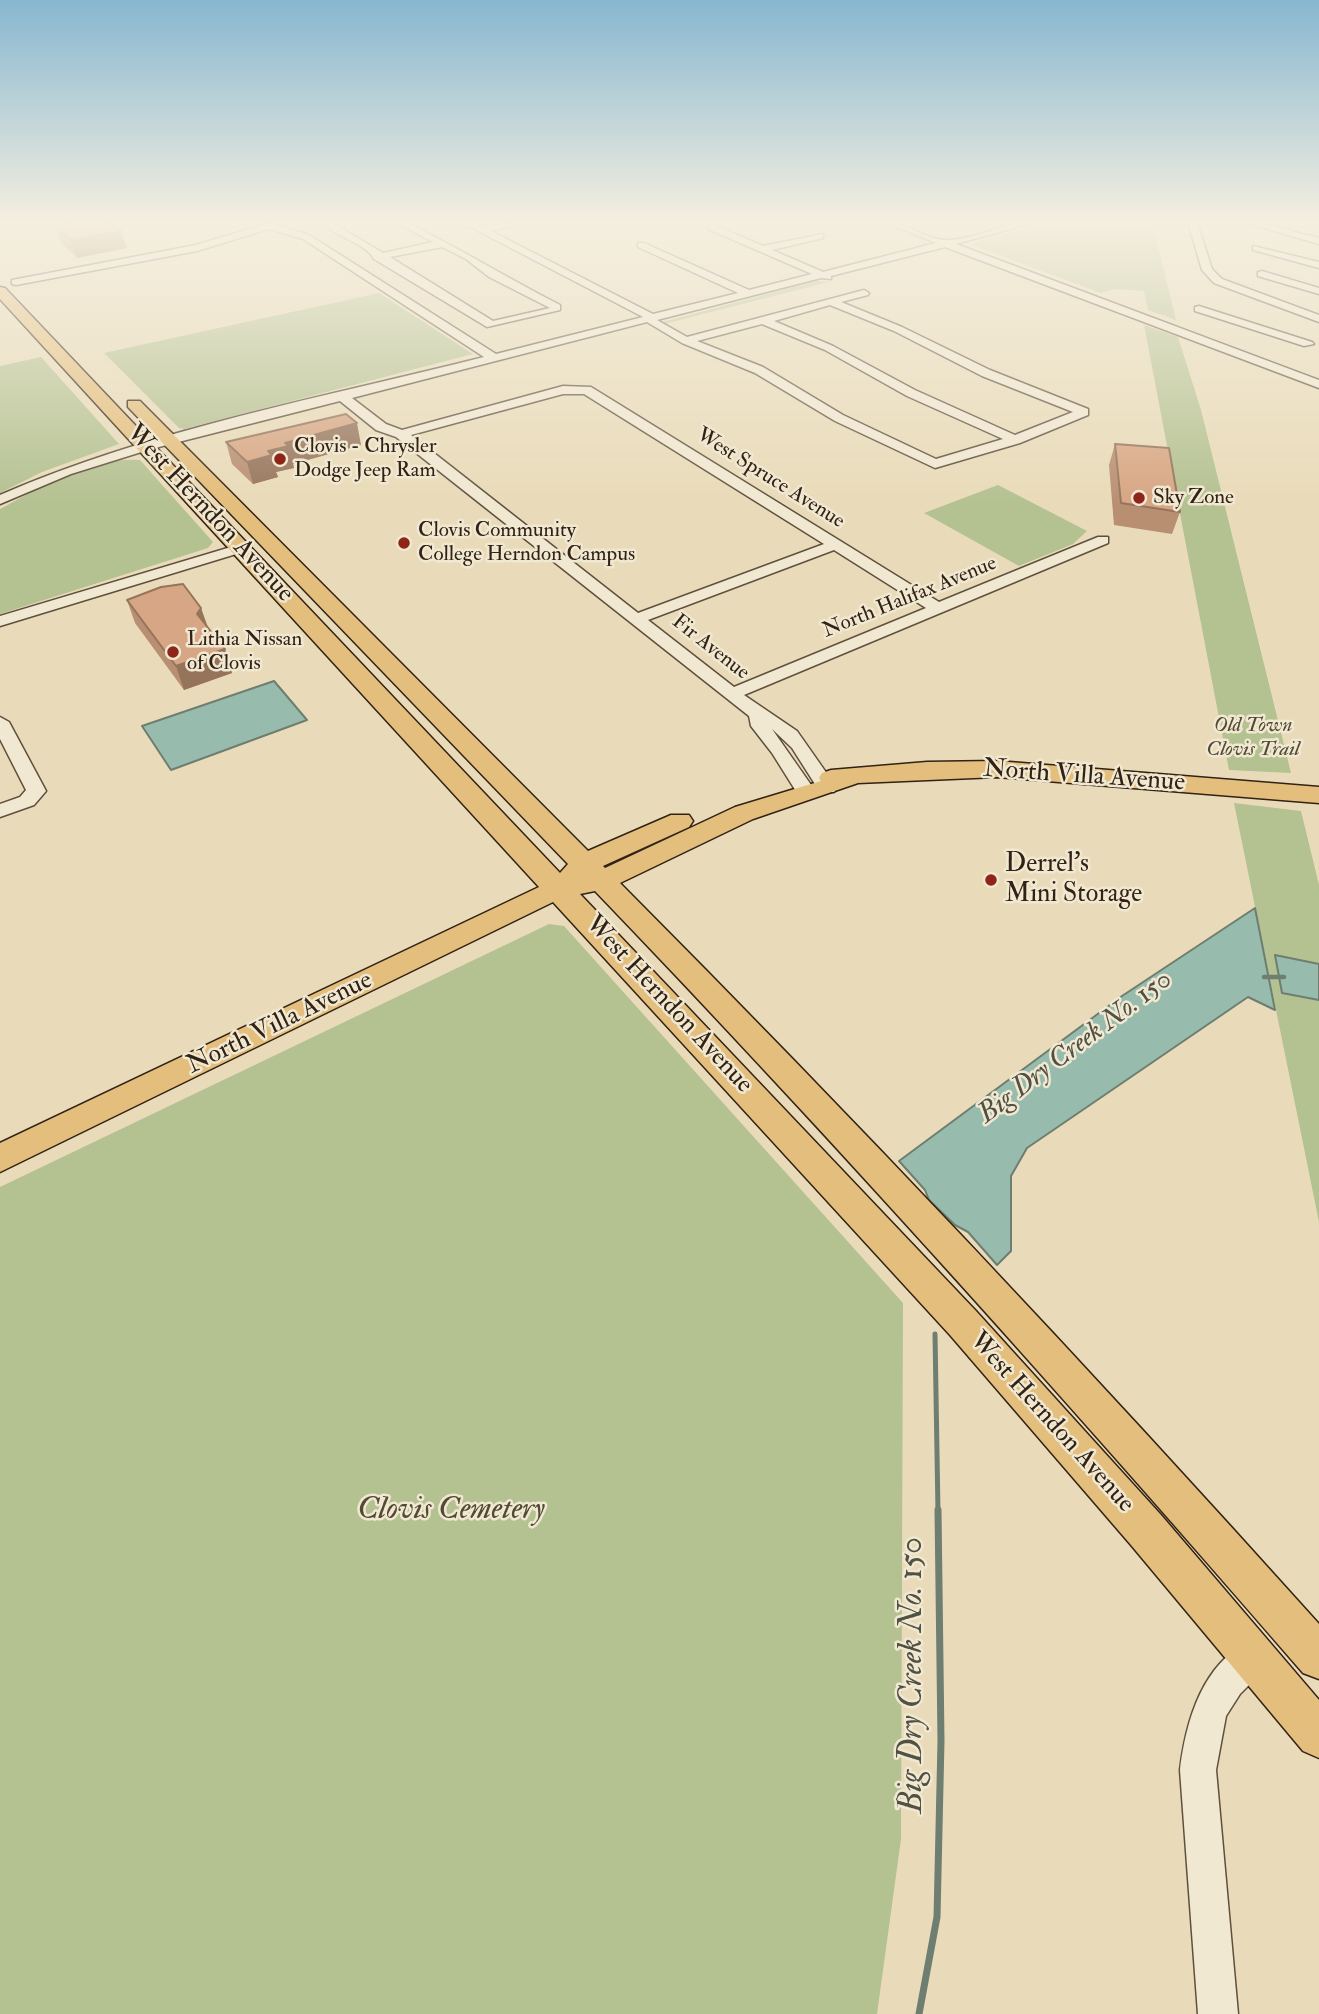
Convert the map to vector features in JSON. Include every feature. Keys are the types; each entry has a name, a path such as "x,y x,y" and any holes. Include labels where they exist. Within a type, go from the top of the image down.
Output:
{"main road":[{"name":"West Herndon Avenue","path":"39,316 158,443 368,645 792,1075 1149,1464 1319,1657"},
{"name":"West Herndon Avenue","path":"125,395 158,443 240,548 963,1323 1319,1735"},
{"path":"240,548 259,548 320,611 368,645"},
{"name":"North Villa Avenue","path":"0,1158 594,872 820,784 927,770 997,769 1319,795"}],"street":[{"path":"429,316 494,358"},
{"path":"473,316 491,325 529,316"},
{"path":"0,500 66,471 158,443 657,316"},
{"path":"686,341 773,316"},
{"path":"649,318 653,323 686,341 759,370 839,418 935,464 1015,440 1084,412 986,373 866,316"},
{"path":"1139,316 1319,384"},
{"path":"1223,316 1313,342"},
{"path":"760,319 829,348 911,393 1015,440"},
{"path":"1260,362 1313,342"},
{"name":"West Spruce Avenue","path":"401,434 578,388 589,391 939,608"},
{"path":"356,393 394,422 401,434"},
{"path":"342,396 381,426 401,434"},
{"name":"Fir Avenue","path":"401,434 757,714 760,726 780,750 820,784"},
{"name":"North Halifax Avenue","path":"732,694 1103,540"},
{"path":"636,619 835,545"},
{"path":"0,621 240,548"},
{"path":"0,722 36,787 34,795 0,811"},
{"path":"1218,2014 1199,1758 1202,1734 1213,1704 1230,1676 1253,1657"}],"green space":[{"path":"274,316 414,316 473,354 184,429 179,428 104,353"},
{"path":"685,316 695,316 664,324 663,322"},
{"name":"Old Town Clovis Trail","path":"1144,325 1178,337 1201,410 1291,773 1229,770"},
{"path":"41,357 119,444 42,472 0,493 0,366"},
{"path":"122,460 140,460 213,542 208,548 0,614 0,509 85,468"},
{"path":"998,485 1087,531 1073,544 1019,566 924,513"},
{"name":"Old Town Clovis Trail","path":"1234,803 1301,811 1319,885 1319,1222"},
{"name":"Clovis Cemetery","path":"549,924 564,926 903,1303 901,1839 877,2014 0,2014 0,1187"}],"water":[{"path":"274,681 307,720 171,770 142,726"},
{"path":"1255,908 1275,1010 1248,997 1027,1148 1011,1176 1011,1251 997,1265 968,1232 955,1225 929,1200 925,1190 899,1161 1122,996"},
{"path":"1275,955 1319,964 1319,1000 1282,993"}],"building":[{"path":"346,414 357,423 285,443 289,446 268,451 272,455 247,462 226,442"},
{"path":"1115,444 1169,448 1180,512 1121,503"},
{"path":"183,584 201,608 197,614 225,649 176,666 127,600 161,587"}],"waterway":[{"name":"Big Dry Creek No. 150","path":"1264,977 1284,977"},
{"name":"Big Dry Creek No. 150","path":"935,1334 938,1512"},
{"name":"Big Dry Creek No. 150","path":"919,2014 937,1917 941,1741 938,1510"}],"place":[{"name":"Clovis - Chrysler Dodge Jeep Ram","path":"280,459"},
{"name":"Sky Zone","path":"1139,498"},
{"name":"Clovis Community College Herndon Campus","path":"404,543"},
{"name":"Lithia Nissan of Clovis","path":"173,652"},
{"name":"Derrel's Mini Storage","path":"991,880"}]}
